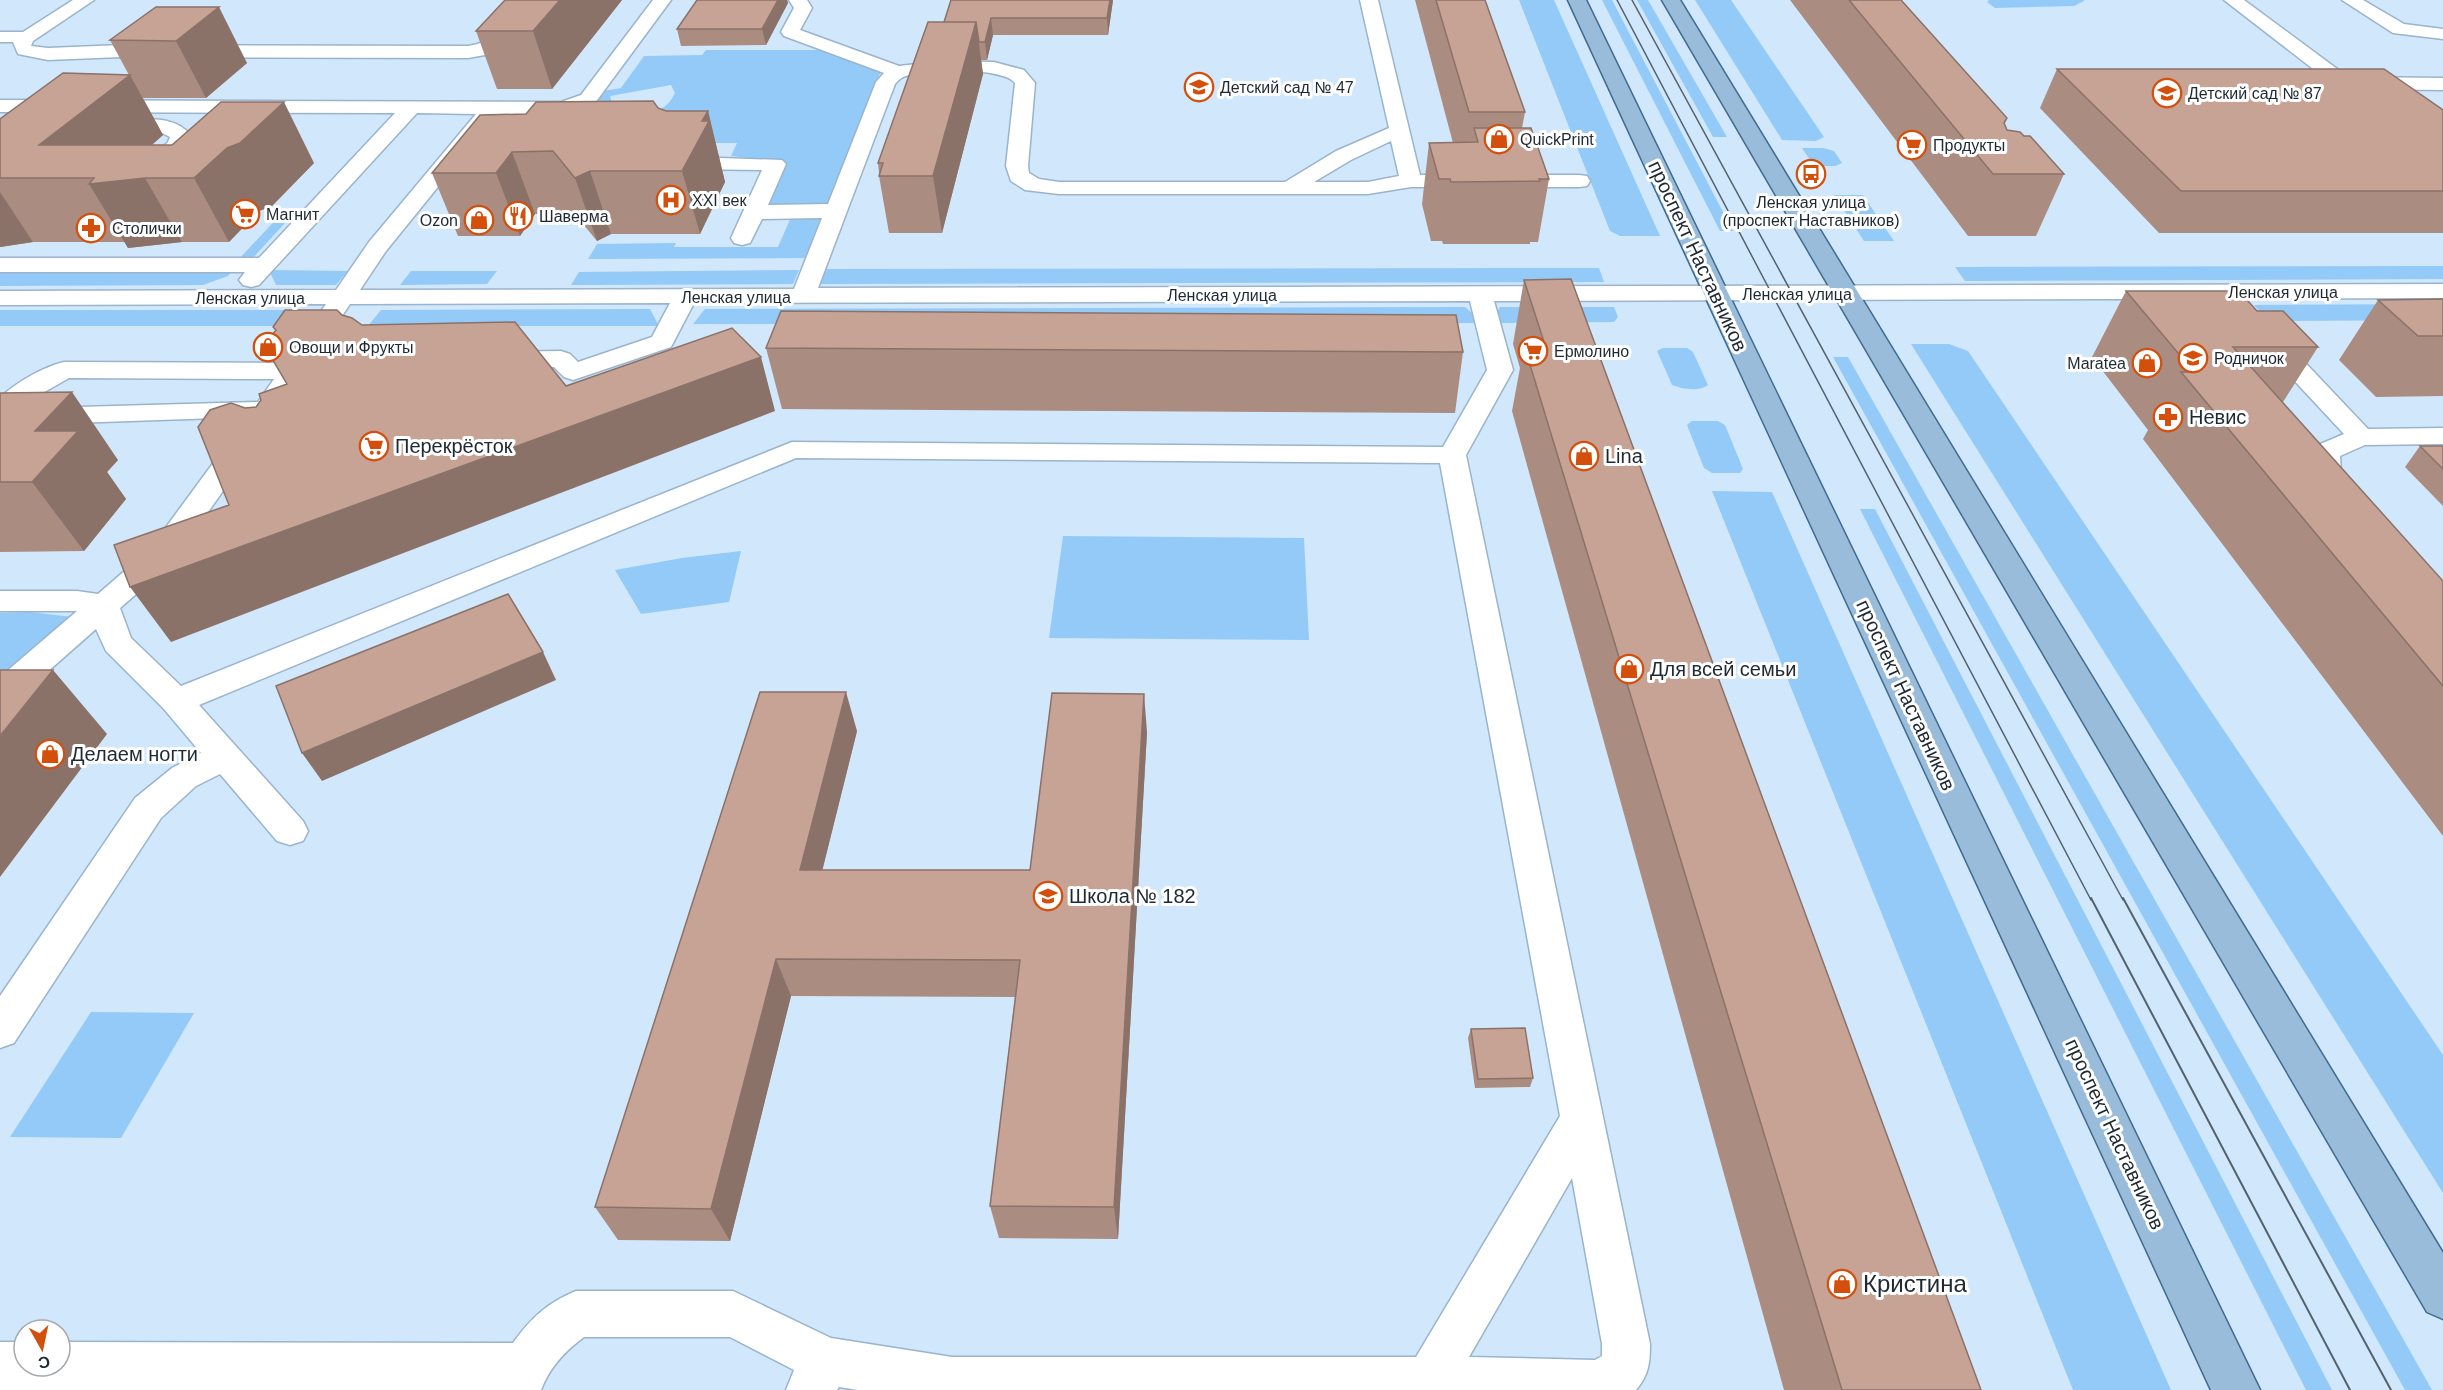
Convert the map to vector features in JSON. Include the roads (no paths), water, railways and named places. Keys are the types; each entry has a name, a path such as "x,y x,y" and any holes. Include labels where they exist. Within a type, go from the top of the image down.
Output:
{"main road":[{"name":"проспект Наставников","path":"1577,0 2236,1390"},
{"path":"1671,0 2443,1296"}],"street":[{"path":"85,0 27,37 21,44 26,50 48,54 121,51 468,52 489,49 502,42 542,0"},
{"path":"0,106 491,108 538,117 588,99 662,0"},
{"path":"798,0 803,8 790,33 899,72"},
{"path":"1369,0 1411,181"},
{"path":"2233,0 2337,78 2355,83 2439,87"},
{"path":"2351,0 2399,29 2443,34"},
{"path":"0,37 27,37"},
{"path":"803,297 885,82 899,72 918,68 981,67 1006,69 1019,74 1025,83 1017,166 1019,176 1033,185 1059,188 1368,188 1411,181 1579,181"},
{"path":"89,106 64,125 156,125 175,129 181,136 177,145 138,180 171,180"},
{"path":"260,129 284,107"},
{"path":"235,297 411,108"},
{"path":"0,695 161,556 259,440 266,408 377,247 468,148 491,108"},
{"path":"1291,188 1327,163 1360,145 1400,131"},
{"path":"665,148 676,148 684,163 775,164 742,238"},
{"path":"754,212 835,211"},
{"path":"0,266 265,265"},
{"name":"Ленская улица","path":"0,298 2443,291"},
{"path":"2225,292 2361,437"},
{"path":"0,1366 521,1379 548,1335 576,1314 733,1314 818,1376 952,1381 1429,1381 1595,1384 1614,1379 1626,1365 1626,1344 1452,455 1500,370 1480,295"},
{"path":"481,360 561,359 573,372 662,342 685,297"},
{"path":"0,415 16,397 64,370 291,371"},
{"path":"0,415 266,408"},
{"path":"2359,510 2328,476 2324,462 2328,451 2361,437 2443,436"},
{"path":"176,701 792,450 1452,455"},
{"path":"0,602 77,601 104,605"},
{"path":"104,605 117,643 176,701 290,831"},
{"path":"0,1030 148,808 184,777 225,756"},
{"path":"1429,1381 1582,1119"}],"tram line":[{"path":"1617,0 2091,900"},
{"path":"1632,0 2123,900"},
{"path":"2091,898 2350,1390"},
{"path":"2123,898 2391,1390"}],"place":[{"name":"Детский сад № 47","path":"1199,87"},
{"name":"Детский сад № 87","path":"2167,93"},
{"name":"QuickPrint","path":"1499,139"},
{"name":"Продукты","path":"1912,145"},
{"name":"Ленская улица (проспект Наставников)","path":"1811,174"},
{"name":"XXI век","path":"671,200"},
{"name":"Магнит","path":"245,214"},
{"name":"Шаверма","path":"518,216"},
{"name":"Ozon","path":"479,220"},
{"name":"Столички","path":"91,228"},
{"name":"Овощи и Фрукты","path":"268,347"},
{"name":"Ермолино","path":"1533,351"},
{"name":"Родничок","path":"2193,358"},
{"name":"Maratea","path":"2147,363"},
{"name":"Невис","path":"2168,417"},
{"name":"Перекрёсток","path":"374,446"},
{"name":"Lina","path":"1584,456"},
{"name":"Для всей семьи","path":"1629,669"},
{"name":"Делаем ногти","path":"50,754"},
{"name":"Школа № 182","path":"1048,896"},
{"name":"Кристина","path":"1842,1284"}]}
